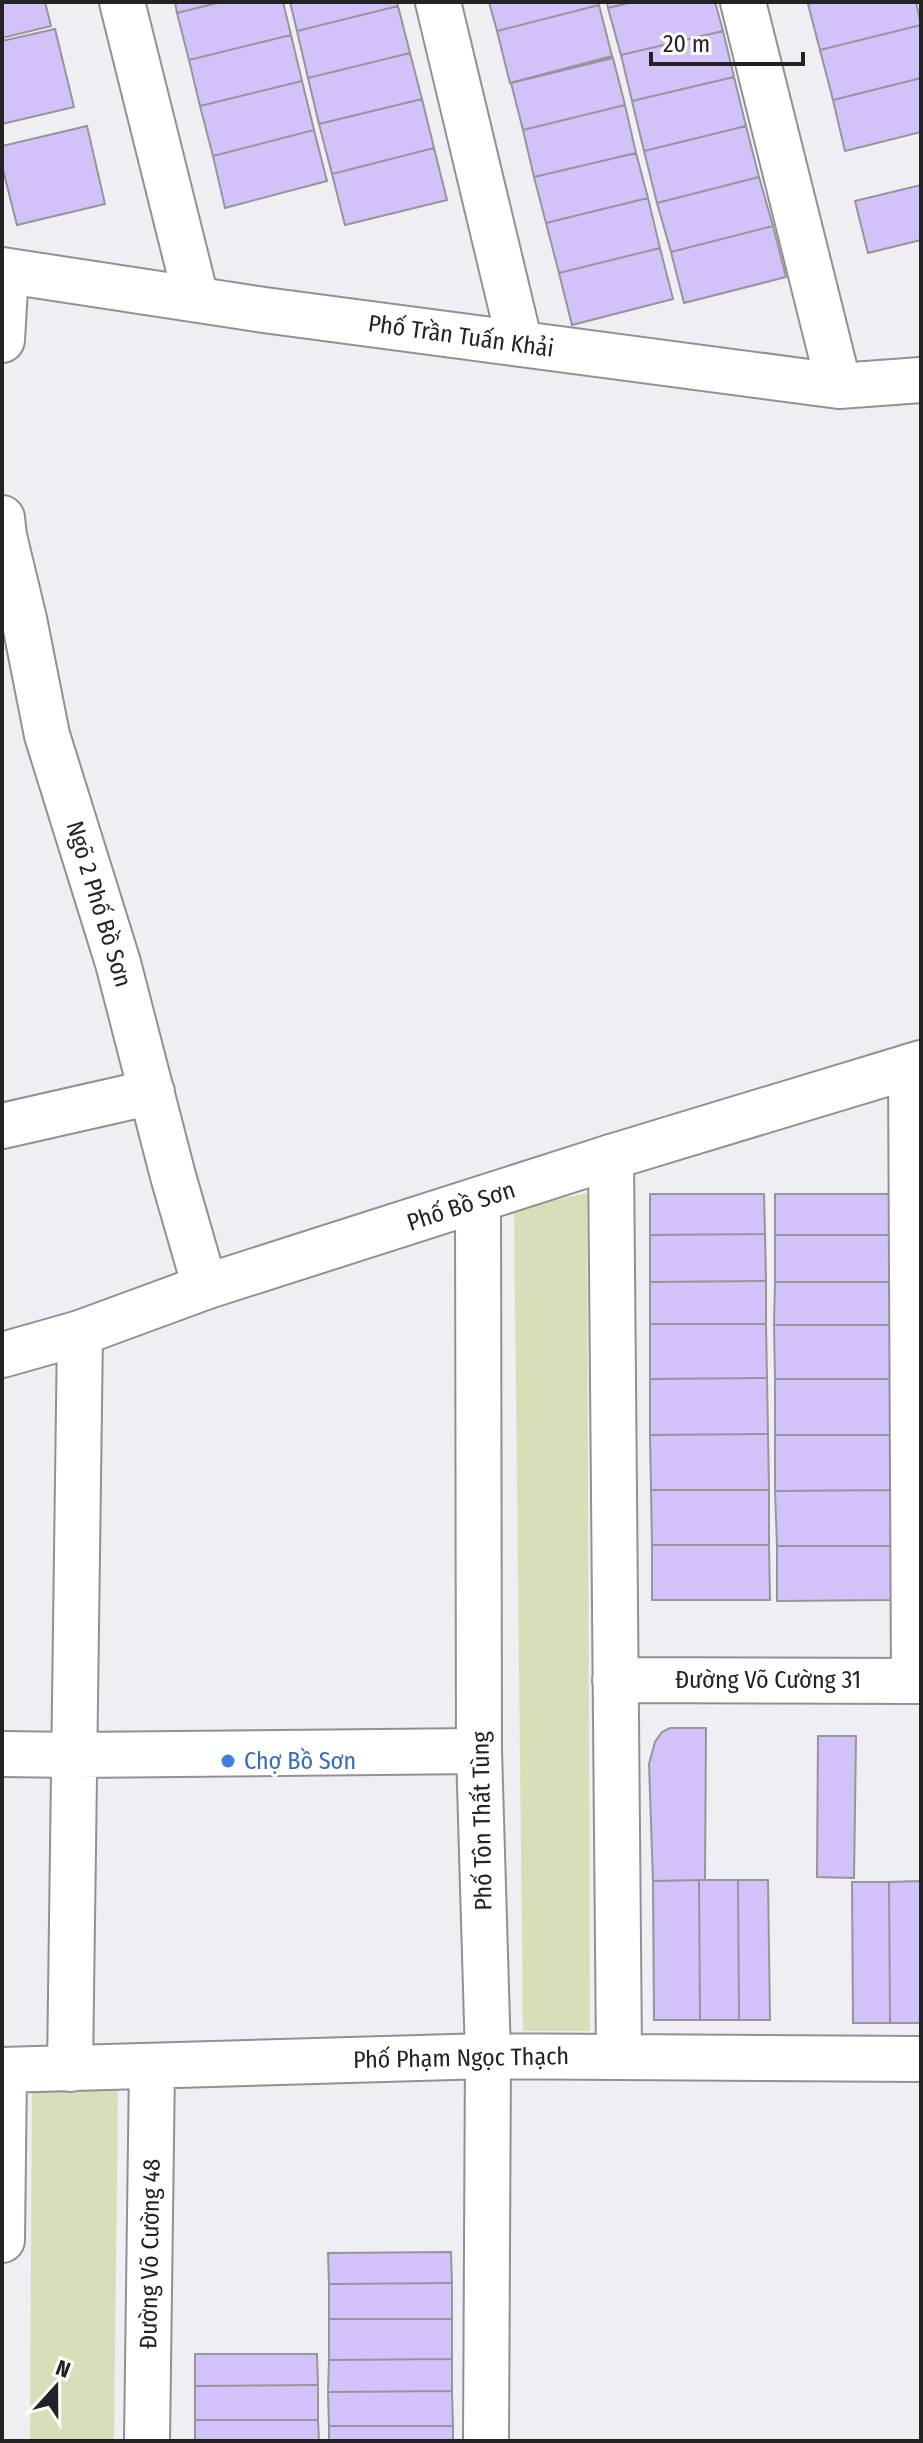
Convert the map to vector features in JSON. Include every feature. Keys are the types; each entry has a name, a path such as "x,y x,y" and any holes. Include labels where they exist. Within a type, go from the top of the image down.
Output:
{"street":[{"path":"122,2 196,298"},
{"path":"438,2 520,344"},
{"path":"743,2 839,386"},
{"path":"2,340 4,270"},
{"name":"Phố Trần Tuấn Khải","path":"4,270 264,310 839,386 921,380"},
{"name":"Ngõ 2 Phố Bồ Sơn","path":"2,518 47,735 118,963 205,1287"},
{"path":"916,1064 918,1681"},
{"name":"Phố Bồ Sơn","path":"2,1355 80,1333 205,1287 611,1157 916,1064"},
{"path":"2,1126 152,1092"},
{"path":"611,1157 619,2055"},
{"name":"Phố Tôn Thất Tùng","path":"478,1201 479,1751 488,2056 486,2441"},
{"path":"70,2069 80,1333"},
{"name":"Đường Võ Cường 31","path":"615,1680 918,1681"},
{"path":"2,1754 479,1751"},
{"name":"Phố Phạm Ngọc Thạch","path":"3,2070 488,2056 921,2059"},
{"name":"Đường Võ Cường 48","path":"147,2441 152,2066"},
{"path":"2,2240 3,2070"}],"green space":[{"path":"587,1193 590,2031 523,2031 514,1209"},
{"path":"32,2088 118,2089 114,2441 30,2441"}],"building":[{"path":"2,2 45,2 51,26 2,38"},
{"path":"175,2 221,2 177,13"},
{"path":"221,2 283,2 291,35 189,60 177,13"},
{"path":"290,2 397,2 398,6 297,31"},
{"path":"489,2 598,2 599,5 497,31"},
{"path":"607,2 633,2 608,8"},
{"path":"633,2 715,2 723,31 621,55 608,8"},
{"path":"916,2 921,25 820,50 808,4"},
{"path":"599,5 612,56 510,83 497,31"},
{"path":"398,6 410,53 308,78 297,31"},
{"path":"921,25 921,78 833,100 820,50"},
{"path":"55,29 74,107 2,124 2,41"},
{"path":"723,31 734,77 632,101 621,55"},
{"path":"291,35 302,81 200,106 189,60"},
{"path":"410,53 422,99 319,124 308,78"},
{"path":"613,58 625,105 523,130 511,83"},
{"path":"734,77 746,126 644,151 632,101"},
{"path":"921,78 921,132 845,151 833,100"},
{"path":"302,81 314,130 213,156 200,106"},
{"path":"422,99 434,148 332,174 319,124"},
{"path":"625,105 636,153 534,177 523,130"},
{"path":"87,126 105,204 17,225 2,166 2,146"},
{"path":"746,126 759,177 657,203 644,151"},
{"path":"314,130 327,181 225,208 213,156"},
{"path":"434,148 447,200 345,225 332,174"},
{"path":"636,153 648,198 546,223 534,177"},
{"path":"759,177 773,226 671,252 657,203"},
{"path":"921,185 921,240 868,253 855,201"},
{"path":"648,198 660,248 559,273 546,223"},
{"path":"773,226 786,277 684,303 671,252"},
{"path":"660,248 673,299 572,325 559,273"},
{"path":"650,1194 764,1194 765,1234 650,1235"},
{"path":"775,1194 889,1194 889,1235 775,1235"},
{"path":"765,1234 766,1281 650,1282 650,1235"},
{"path":"775,1235 889,1235 890,1282 775,1282"},
{"path":"766,1281 766,1324 650,1324 650,1282"},
{"path":"775,1282 890,1282 892,1325 774,1325"},
{"path":"650,1324 766,1324 767,1378 650,1379"},
{"path":"774,1325 892,1325 892,1379 775,1379"},
{"path":"767,1378 768,1434 650,1435 650,1379"},
{"path":"775,1379 892,1379 893,1435 775,1435"},
{"path":"768,1434 769,1490 651,1490 650,1435"},
{"path":"775,1435 893,1435 893,1490 775,1491"},
{"path":"651,1490 769,1490 769,1545 652,1545"},
{"path":"893,1490 894,1546 777,1546 775,1491"},
{"path":"652,1545 769,1545 770,1600 652,1600"},
{"path":"777,1546 894,1546 895,1600 777,1601"},
{"path":"670,1728 706,1728 705,1880 653,1881 649,1764 655,1742 662,1732"},
{"path":"818,1736 856,1736 854,1878 817,1877"},
{"path":"699,1880 738,1880 739,2020 700,2020"},
{"path":"699,1880 700,2020 654,2020 653,1881"},
{"path":"738,1880 768,1880 770,2020 739,2020"},
{"path":"921,1881 921,2023 890,2023 889,1882"},
{"path":"852,1882 889,1882 890,2023 853,2023"},
{"path":"451,2252 452,2283 329,2284 328,2253"},
{"path":"452,2283 452,2319 329,2319 329,2284"},
{"path":"329,2319 452,2319 452,2359 329,2360"},
{"path":"195,2354 317,2354 318,2385 195,2386"},
{"path":"452,2359 452,2391 328,2392 329,2360"},
{"path":"318,2385 318,2420 195,2420 195,2386"},
{"path":"452,2391 453,2426 329,2426 328,2392"},
{"path":"195,2420 318,2420 319,2441 195,2441"},
{"path":"329,2426 453,2426 453,2441 329,2441"}],"place":[{"name":"Chợ Bồ Sơn","path":"228,1761"}]}
